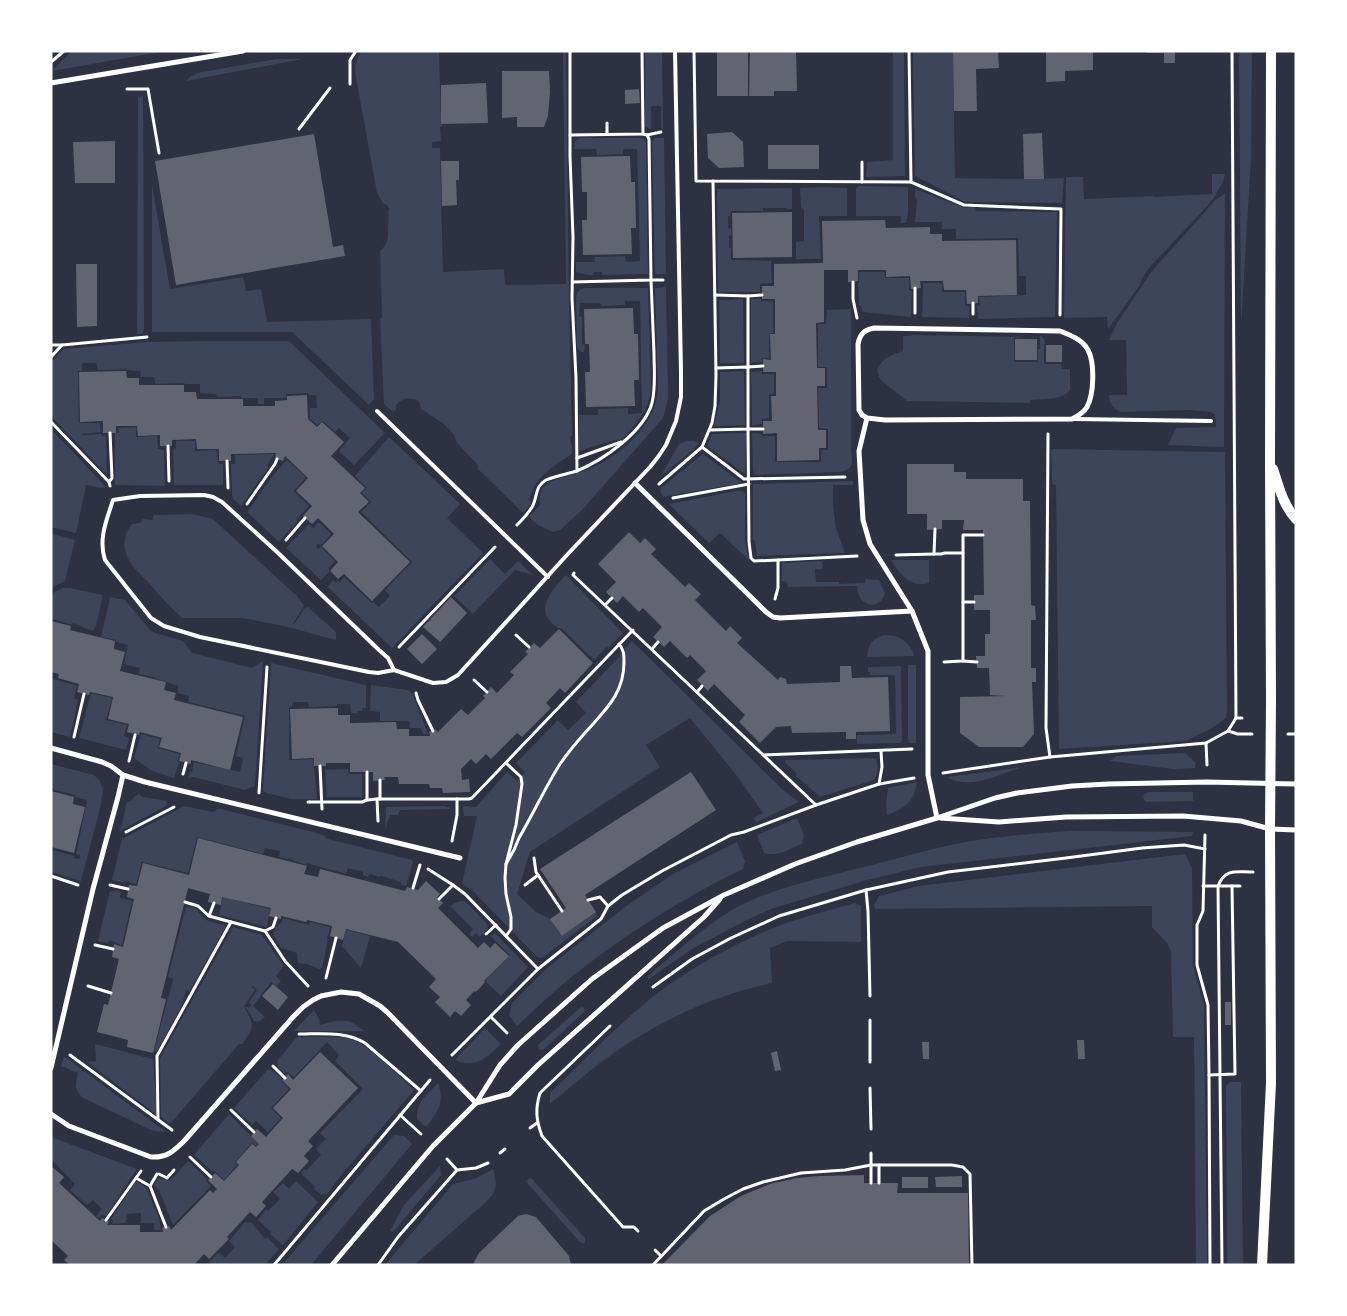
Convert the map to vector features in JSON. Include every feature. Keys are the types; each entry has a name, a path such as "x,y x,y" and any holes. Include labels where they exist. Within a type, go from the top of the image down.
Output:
{"main road":[{"path":"1262,1265 1271,1083 1271,51"},
{"path":"1270,461 1282,496 1289,511 1296,519"}],"street":[{"path":"51,83 243,51"},
{"path":"874,328 1060,331 1082,342 1088,350 1093,373 1090,400 1086,409 1072,419 885,420 867,418 862,415 860,410 858,344 862,333 874,328"},
{"path":"867,418 859,451 863,520 870,544 912,611 928,651 928,775 937,818"},
{"path":"635,484 766,612 774,617 912,611"},
{"path":"51,748 102,762 124,776 460,858"},
{"path":"51,1068 93,889 124,776"},
{"path":"332,1265 433,1146 476,1103 500,1065 518,1045 592,979 663,928 724,895 803,861 874,836 937,818 995,798 1017,793 1072,786 1108,784 1207,782 1296,784"},
{"path":"937,818 999,822 1066,817 1183,816 1241,821 1270,829 1296,830"},
{"path":"476,1103 509,1094 538,1065 704,918 724,895"},
{"path":"51,1114 69,1126 151,1157 161,1158 168,1155 179,1147 303,1007 320,997 333,993 359,994 380,1006 476,1103"}],"lane":[{"path":"394,670 388,658 222,502 204,495 140,496 113,500 102,539 102,552 105,560 151,618 164,626 200,637 369,672 378,673 394,670 434,683 446,682 458,675 650,467 666,445 676,421 681,396 674,51"},
{"path":"378,411 548,576"},
{"path":"1072,419 1212,421"}],"path":[{"path":"51,62 64,51"},
{"path":"350,84 350,60 356,51"},
{"path":"570,51 576,471"},
{"path":"642,51 643,134"},
{"path":"694,51 696,181 911,182 964,205 1061,209 1060,331"},
{"path":"908,51 911,182"},
{"path":"945,764 944,773 1050,757 1206,743 1228,731 1236,718 1232,51"},
{"path":"299,129 330,88"},
{"path":"119,91 148,89 159,153"},
{"path":"607,124 607,134"},
{"path":"388,658 527,514 534,505 538,488 546,480 576,471 599,459 628,438 645,417 651,405 654,387 654,367 649,139 647,135 643,134 570,134"},
{"path":"862,162 862,182"},
{"path":"713,181 714,217"},
{"path":"573,282 651,280"},
{"path":"853,282 853,299"},
{"path":"915,288 915,312"},
{"path":"715,295 762,295"},
{"path":"748,296 749,542 751,558 754,561 778,560 778,588 771,615"},
{"path":"51,345 147,337"},
{"path":"51,357 62,345"},
{"path":"716,368 763,366"},
{"path":"1048,419 1046,728 1050,757"},
{"path":"51,422 109,482 113,500"},
{"path":"710,430 763,429"},
{"path":"109,482 112,478 110,433"},
{"path":"577,458 624,441"},
{"path":"168,446 170,495"},
{"path":"702,448 744,479 860,476"},
{"path":"239,516 277,459"},
{"path":"222,502 228,490 227,461"},
{"path":"646,494 666,499 749,484"},
{"path":"276,551 306,518"},
{"path":"935,530 934,554 963,552"},
{"path":"963,662 963,535 983,535"},
{"path":"605,605 612,598"},
{"path":"963,602 974,602"},
{"path":"302,802 472,798 633,630"},
{"path":"520,639 529,647"},
{"path":"652,649 658,642"},
{"path":"506,864 560,765 583,735 608,708 617,694 623,679 624,666 624,650 620,644"},
{"path":"263,795 259,794 268,651"},
{"path":"942,662 976,662"},
{"path":"423,680 416,694 433,730"},
{"path":"478,684 487,692"},
{"path":"697,692 702,686"},
{"path":"71,754 84,694"},
{"path":"1236,718 1242,718"},
{"path":"1228,731 1238,734"},
{"path":"124,776 135,735"},
{"path":"1206,743 1207,765"},
{"path":"762,755 928,749"},
{"path":"879,784 882,767 881,750"},
{"path":"184,768 186,763"},
{"path":"506,763 521,778 522,784 516,825 506,864 506,894 511,917 511,929 506,936"},
{"path":"320,766 323,825"},
{"path":"779,771 816,806"},
{"path":"367,772 367,800"},
{"path":"450,1058 538,969 600,919 608,906 662,870 731,835 879,784 917,777"},
{"path":"378,810 380,780"},
{"path":"121,835 183,802 186,792"},
{"path":"449,856 457,815 457,799"},
{"path":"1205,835 1203,911 1197,925 1197,965 1208,1005 1210,1265"},
{"path":"646,992 692,959 731,938 779,916 866,890 948,872 1142,848 1184,845 1205,849"},
{"path":"534,858 534,867 538,875 562,911"},
{"path":"417,861 473,901 538,969"},
{"path":"1222,1265 1218,886 1225,874 1239,872"},
{"path":"525,885 538,875"},
{"path":"51,876 93,889"},
{"path":"413,888 416,878"},
{"path":"109,885 128,889"},
{"path":"439,899 453,885"},
{"path":"1203,886 1240,886"},
{"path":"1209,1075 1235,1074 1232,886"},
{"path":"866,890 870,996"},
{"path":"588,900 600,898 608,906"},
{"path":"185,902 198,906 209,916 265,931 273,927 276,918"},
{"path":"209,916 214,903"},
{"path":"158,1121 157,1056 231,922"},
{"path":"486,934 496,925"},
{"path":"265,931 285,961 320,997 336,938"},
{"path":"94,945 113,950"},
{"path":"85,986 112,993"},
{"path":"491,1017 509,1035"},
{"path":"870,1020 870,1062"},
{"path":"613,1023 540,1093 536,1107 537,1123 542,1136 623,1227 634,1227 638,1231"},
{"path":"295,1034 346,1034 357,1038 421,1091"},
{"path":"68,1054 185,1140"},
{"path":"270,1063 285,1078"},
{"path":"274,1265 435,1074"},
{"path":"870,1088 870,1129"},
{"path":"229,1108 254,1132"},
{"path":"400,1115 421,1134"},
{"path":"530,1128 537,1123"},
{"path":"179,1147 212,1177"},
{"path":"500,1153 506,1148"},
{"path":"871,1153 871,1183"},
{"path":"447,1159 457,1170"},
{"path":"378,1265 398,1237 457,1170 476,1168 488,1163"},
{"path":"653,1265 704,1212 743,1189 763,1182 801,1173 845,1170 871,1165 952,1165 963,1167 970,1174 972,1265"},
{"path":"879,1165 879,1183"},
{"path":"106,1220 143,1167"},
{"path":"150,1186 157,1174"},
{"path":"136,1178 150,1186 166,1227"},
{"path":"655,1250 661,1256"}],"shaded area":[{"path":"72,51 166,51 52,71"},
{"path":"371,51 439,51 441,124 443,126 440,127 441,141 432,142 432,148 440,148 443,272 504,269 505,285 566,284 563,51 566,51 572,436 570,437 572,454 548,471 538,481 530,494 529,501 531,501 529,506 524,512 478,469 478,465 457,443 454,435 444,424 421,409 419,401 410,398 403,399 396,406 396,411 393,410 393,412 384,404 380,318 382,318 380,251 387,241 389,210 377,193 355,72 355,65 360,53"},
{"path":"645,51 662,51 663,129 661,128 661,106 651,106 651,129 645,126"},
{"path":"893,51 904,51 905,176 866,177 867,162 893,160"},
{"path":"913,51 953,51 955,178 1064,178 1062,203 965,202 915,176"},
{"path":"1239,51 1252,51 1251,158 1241,326"},
{"path":"276,59 303,59 186,81 197,73"},
{"path":"138,95 140,98 143,95 144,329 142,334 137,334"},
{"path":"584,138 642,138 646,143 648,274 602,275 602,272 594,272 593,275 587,275 576,272 576,262 595,262 594,257 625,256 626,262 640,261 637,149 623,149 623,154 597,155 596,149 574,149 575,141"},
{"path":"655,138 664,138 666,274 655,274 652,143"},
{"path":"1212,174 1225,174 1216,195 1156,260 1108,329 1107,317 1064,318 1066,177 1083,177 1084,199 1212,195"},
{"path":"152,185 170,289 243,277 246,291 261,289 267,322 371,319 374,399 369,405 292,332 152,332"},
{"path":"858,186 908,187 906,223 901,223 901,216 856,216 856,188"},
{"path":"792,188 792,209 763,208 763,211 731,211 730,216 728,216 728,228 731,229 729,248 731,248 731,260 771,261 772,283 760,284 760,292 718,292 717,189"},
{"path":"800,188 847,188 847,216 819,216 821,259 796,259 796,242 804,241 804,209 801,208"},
{"path":"915,189 965,208 975,207 976,211 1057,212 1055,317 978,319 977,306 980,305 979,297 1026,295 1026,276 1019,276 1018,238 956,239 956,229 942,229 942,222 915,222 917,200"},
{"path":"1225,193 1224,447 1168,445 1176,428 1216,427 1215,414 1189,410 1121,412 1116,409 1111,403 1109,395 1127,395 1126,340 1109,340 1117,323 1152,271 1215,200"},
{"path":"859,272 884,272 885,278 909,278 909,290 912,291 911,317 862,312 861,306 859,306"},
{"path":"923,283 942,283 942,292 965,292 965,306 969,306 969,318 922,317"},
{"path":"666,287 668,399 663,418 582,510 560,530 553,532 538,525 530,516 540,505 540,493 547,484 587,470 611,457 633,439 650,417 658,391 655,288"},
{"path":"585,288 648,288 651,387 645,409 623,439 579,451 579,415 598,415 598,409 628,408 628,414 642,413 640,301 625,301 625,305 601,306 600,303 580,303 579,316 582,317 582,344 585,345 584,352 581,352 577,348 576,298 578,292"},
{"path":"743,299 744,363 720,363 719,300"},
{"path":"751,299 773,301 773,333 769,333 769,358 762,358 762,362 751,363"},
{"path":"851,309 851,467 839,472 755,475 753,470 752,433 762,434 762,436 775,436 775,462 821,462 821,450 828,450 828,429 819,428 818,388 827,388 827,367 818,367 818,324 826,324 827,310"},
{"path":"903,336 1026,337 1014,338 1014,362 1038,362 1040,336 1042,336 1045,344 1044,364 1061,364 1062,369 1070,369 1070,390 1063,396 1031,400 1030,403 907,401 882,381 877,370 884,360 903,351"},
{"path":"289,341 385,433 354,465 339,451 350,438 339,428 335,432 323,421 317,425 310,419 310,408 317,408 316,395 309,395 308,393 286,394 286,398 264,398 264,404 258,404 258,398 242,398 241,396 217,397 216,394 200,393 200,384 155,384 154,377 141,377 140,371 127,369 98,370 96,363 82,363 82,371 78,371 79,423 100,423 101,432 81,434 102,434 102,436 106,436 107,475 51,416 51,362 64,349 147,342"},
{"path":"744,371 745,425 714,426 720,400 720,372"},
{"path":"762,371 762,374 774,374 774,394 769,394 769,418 762,419 762,424 752,425 751,372"},
{"path":"136,427 136,437 157,436 158,449 164,450 165,486 115,485 115,433 119,433 118,428"},
{"path":"51,429 106,487 86,485 76,533 51,527"},
{"path":"746,433 745,474 707,446 712,434"},
{"path":"389,437 460,504 447,518 483,553 392,648 328,587 333,580 339,583 344,577 372,603 379,607 390,596 385,590 412,562 361,512 371,502 362,493 367,488 355,476"},
{"path":"176,441 195,441 195,451 216,450 219,464 223,464 223,485 174,485 173,450 176,448"},
{"path":"687,441 699,443 660,477 678,446"},
{"path":"1051,449 1225,452 1227,710 1226,718 1212,728 1186,741 1059,749 1056,485 1052,484"},
{"path":"274,454 267,465 269,467 241,506 233,499 232,495 231,464 235,464 235,455"},
{"path":"703,454 742,483 663,497 660,490 662,487"},
{"path":"287,460 306,477 294,491 309,506 279,542 247,512 271,478"},
{"path":"853,481 853,485 833,485 836,528 845,553 757,556 753,539 753,484"},
{"path":"743,491 745,494 745,540 749,560 720,533 709,543 669,504"},
{"path":"192,514 214,520 297,596 304,606 293,624 305,608 308,607 336,632 336,640 284,626 243,618 182,618 132,565 127,557 125,541 126,534 132,524 140,523 143,519 152,520 154,515"},
{"path":"319,522 331,534 321,545 317,544 316,547 319,549 321,547 335,561 329,567 329,572 321,580 286,548 309,524 313,528"},
{"path":"51,533 75,540 65,581 51,588"},
{"path":"490,559 505,574 518,561 533,575 515,570 473,614 454,596"},
{"path":"891,560 929,560 929,583 917,584 906,579"},
{"path":"822,561 823,569 815,569 816,582 839,582 839,584 865,583 865,579 879,580 885,593 882,599 879,603 869,605 861,599 857,586 788,587 787,582 782,581 782,563"},
{"path":"566,575 623,633 594,660 561,628 556,627 550,621 545,611 550,594"},
{"path":"63,588 103,595 93,631 73,623 72,625 51,618 51,594"},
{"path":"110,597 125,600 151,631 183,641 192,653 252,668 263,661 255,786 245,790 193,777 188,778 190,771 192,772 194,762 240,772 243,758 236,756 245,716 188,702 189,696 178,693 178,686 154,676 139,674 140,668 124,664 128,645 101,637"},
{"path":"885,635 895,636 904,640 914,656 867,657 872,642"},
{"path":"632,641 783,790 799,802 756,822 754,818 763,813 737,776 690,718 646,745 660,767 530,852 517,894 536,912 550,919 562,936 596,912 597,916 542,958 537,957 472,890 462,884 477,816 464,816 463,806 476,807 507,772 517,781 525,772 516,763 558,720 568,730 586,713 576,702"},
{"path":"271,663 366,685 366,708 362,708 362,711 357,713 351,713 350,704 309,707 308,702 293,702 292,707 289,707 289,760 313,759 316,799 291,799 266,793 263,790"},
{"path":"909,665 916,665 916,743 909,743 908,739"},
{"path":"901,666 902,741 900,743 857,744 857,735 896,734 895,675 870,675 868,667"},
{"path":"51,678 77,686 74,698 78,700 70,737 51,732"},
{"path":"371,685 408,690 412,693 428,734 423,734 421,728 410,728 409,721 380,721 380,712 370,711"},
{"path":"91,693 112,698 106,720 127,725 124,736 129,738 126,750 79,738"},
{"path":"141,734 160,739 158,748 180,754 174,778 152,771 134,758"},
{"path":"1185,753 1195,762 1195,768 1173,769 1110,761 1117,756"},
{"path":"876,758 878,769 874,780 820,797 796,776 797,774 785,762 785,760"},
{"path":"51,764 94,775 100,781 103,789 101,804 81,881 51,872 53,850 74,856 77,859 80,858 80,855 76,854 87,800 51,789"},
{"path":"1023,767 975,782 956,781 947,777"},
{"path":"348,769 349,774 362,774 362,797 327,797 325,770"},
{"path":"917,782 914,795 908,803 899,810 887,815 888,788"},
{"path":"1149,792 1193,792 1193,801 1147,802 1143,797 1144,794"},
{"path":"139,794 143,797 167,801 166,806 120,831 127,802"},
{"path":"184,806 213,812 221,809 313,832 323,835 328,839 412,860 406,886 401,885 401,882 381,876 370,874 368,877 363,875 363,872 348,868 346,874 307,863 306,865 288,858 279,857 280,851 265,848 263,854 197,837 188,873 142,862 136,884 112,880 122,839"},
{"path":"386,807 450,807 450,809 400,810 398,815 390,815 385,829"},
{"path":"797,818 804,835 802,844 778,853 764,853 757,835"},
{"path":"1072,831 1193,832 1192,836 921,867 867,880 771,909 692,949 649,979 647,977 725,914 751,900 779,890 952,845 1006,836"},
{"path":"737,842 745,861 743,869 697,893 631,933 569,979 517,1026 509,1015 512,1003 546,969 625,907 673,874"},
{"path":"1185,854 1192,868 1193,966 1204,1005 1207,1265 1196,1265 1194,1037 1173,1037 1171,952 1167,943 1152,927 1152,906 875,909 874,905 879,896 918,886"},
{"path":"115,890 121,892 120,898 132,901 122,945 109,940 108,943 98,941 110,891 114,892"},
{"path":"223,897 270,909 267,927 219,915"},
{"path":"465,901 487,924 488,928 480,937 476,933 472,937 469,934 473,929 450,906"},
{"path":"855,903 861,906 861,942 787,941 770,948 772,983 703,1004 660,1024 619,1049 550,1104 550,1093 603,1041 659,992 688,972 721,952 756,935 789,922"},
{"path":"186,907 197,909 208,921 226,926 191,989 189,991 186,990 182,1005 157,1052 154,1051 173,979 168,977"},
{"path":"283,918 309,925 311,922 330,927 322,968 319,969 307,964 298,963 297,953 281,948 273,935"},
{"path":"233,927 262,935 284,966 276,976 281,981 277,986 271,982 253,1006 265,1017 258,1022 254,1021 245,1006 249,1008 251,1005 249,1002 257,990 252,987 255,990 244,1006 252,1024 244,1044 239,1044 170,1124 161,1117 161,1056"},
{"path":"346,930 370,936 361,968 342,946"},
{"path":"494,934 528,967 501,996 485,981 510,955 490,936"},
{"path":"581,1007 585,1011 543,1050 539,1049 538,1045"},
{"path":"314,1010 320,1025 343,1020 358,1026 364,1031 294,1031"},
{"path":"485,1028 501,1044 485,1058 475,1063 455,1060"},
{"path":"297,1037 339,1037 358,1042 384,1062 414,1090 328,1193 322,1195 314,1189 315,1187 301,1173 305,1169 307,1170 321,1155 316,1149 326,1139 320,1133 363,1089 335,1061 339,1055 327,1042 294,1077 287,1072 285,1074 278,1067 277,1061"},
{"path":"95,1044 153,1059 157,1115 87,1062 96,1061"},
{"path":"64,1057 166,1132 151,1130 83,1098 76,1089 78,1073 61,1066"},
{"path":"268,1069 272,1070 282,1079 289,1089 271,1108 281,1118 268,1132 256,1121 252,1125 234,1108"},
{"path":"1230,1082 1241,1082 1243,1265 1227,1265 1226,1086"},
{"path":"438,1083 441,1096 439,1106 426,1127 417,1119 417,1113 420,1103"},
{"path":"229,1114 258,1143 256,1146 252,1143 235,1162 237,1165 224,1180 194,1155"},
{"path":"394,1135 404,1136 412,1144 311,1265 282,1265"},
{"path":"51,1137 137,1169 106,1216 102,1215 99,1218 96,1216 102,1209 93,1200 87,1205 70,1190 75,1184 51,1159"},
{"path":"188,1161 207,1179 206,1181 211,1186 173,1225 159,1190 154,1185 158,1178 170,1181"},
{"path":"440,1166 441,1175 393,1232 390,1231 404,1205"},
{"path":"493,1169 496,1179 495,1188 485,1203 414,1265 385,1265 453,1184 477,1178"},
{"path":"529,1178 532,1179 585,1238 584,1244 580,1242 528,1184"},
{"path":"136,1181 146,1187 159,1218 161,1230 154,1230 154,1223 141,1223 141,1213 127,1214 126,1223 112,1224 113,1221 111,1219"},
{"path":"296,1181 318,1202 283,1245 258,1220 266,1209 268,1211 280,1199 273,1192 283,1183 289,1189"},
{"path":"245,1222 252,1223 265,1239 267,1237 279,1249 265,1265 212,1265 209,1262 219,1252 225,1258 235,1247 229,1241"}],"building":[{"path":"717,51 748,51 748,96 717,96"},
{"path":"750,51 796,51 797,91 774,91 774,96 749,96"},
{"path":"953,51 998,51 999,68 976,69 977,111 954,111"},
{"path":"1046,51 1093,51 1093,70 1065,71 1065,81 1046,82"},
{"path":"1146,51 1175,51 1175,63 1164,63 1164,53 1146,53"},
{"path":"502,71 549,71 548,116 544,127 517,127 517,117 502,118"},
{"path":"486,83 488,123 441,124 441,85"},
{"path":"639,89 640,103 625,104 625,90"},
{"path":"732,132 743,142 744,167 719,168 708,158 707,134"},
{"path":"1042,133 1044,179 1024,179 1023,134"},
{"path":"314,134 333,247 343,245 345,256 176,285 155,161"},
{"path":"115,141 115,183 75,183 73,142"},
{"path":"768,145 819,145 819,169 768,169"},
{"path":"630,156 631,182 635,182 636,228 631,228 632,254 583,255 582,220 587,220 587,192 582,192 581,157"},
{"path":"441,161 459,161 459,180 456,180 457,205 442,206"},
{"path":"792,212 792,257 733,258 732,213"},
{"path":"885,220 886,228 930,227 930,234 942,234 942,241 1016,240 1017,295 978,296 978,303 967,304 966,290 944,290 943,281 920,281 921,288 911,289 910,276 886,277 886,270 858,270 858,281 848,282 848,270 824,270 824,322 816,323 817,368 825,368 825,386 817,386 818,430 826,430 826,448 819,448 819,460 777,461 777,433 763,434 763,421 772,421 771,396 776,396 776,372 763,372 763,359 771,360 770,334 775,334 775,299 762,299 762,286 774,286 774,264 823,263 822,221"},
{"path":"76,264 97,264 97,326 77,327"},
{"path":"633,308 634,334 638,334 639,380 634,380 635,406 586,407 585,372 590,372 589,344 585,344 584,309"},
{"path":"1015,339 1037,339 1037,360 1015,360"},
{"path":"1046,345 1062,345 1062,362 1046,362"},
{"path":"126,371 127,378 139,378 139,385 184,385 184,392 196,392 197,399 243,399 243,406 275,406 275,401 287,400 287,396 307,395 308,419 317,427 322,422 344,442 331,456 365,488 360,493 369,502 358,512 410,562 372,601 344,574 338,579 330,571 338,562 322,546 334,534 318,518 312,524 303,516 312,506 296,491 308,478 285,456 283,461 275,458 276,453 231,454 231,461 219,461 219,449 197,449 196,439 172,440 172,446 160,446 160,435 138,436 137,426 116,426 116,433 103,433 103,421 80,422 79,372"},
{"path":"907,464 954,464 954,472 966,472 966,479 1023,479 1023,501 1030,501 1031,605 1035,606 1036,620 1031,620 1031,668 1036,668 1036,682 1032,682 1034,734 1023,747 979,747 960,733 960,697 1006,696 990,695 989,668 977,668 976,656 985,656 985,634 990,634 990,610 974,610 974,595 984,595 983,530 963,530 964,520 942,520 942,529 927,530 927,514 907,514"},
{"path":"629,532 640,543 645,538 656,549 651,554 685,587 689,583 701,594 695,600 726,631 730,626 742,638 737,643 778,680 780,677 786,679 787,684 840,682 840,666 851,666 852,678 888,677 890,731 856,732 856,739 846,739 846,732 792,733 791,726 776,727 760,743 739,722 745,715 714,684 708,691 697,680 706,671 690,655 687,658 670,641 664,647 653,637 662,627 643,608 639,612 623,596 617,603 606,592 616,582 598,564"},
{"path":"451,597 467,613 440,642 423,627"},
{"path":"51,621 71,626 70,630 115,641 114,649 125,652 120,671 166,682 164,690 176,693 174,700 243,717 230,770 191,760 191,764 179,761 181,753 159,747 162,738 140,732 139,735 127,732 129,724 108,719 113,697 90,692 89,695 77,692 79,684 58,678 59,674 51,672"},
{"path":"559,629 593,663 565,693 560,688 546,703 551,708 522,737 517,733 491,759 486,754 476,764 471,759 461,769 462,780 469,779 470,792 443,793 442,788 430,788 429,784 399,784 398,777 384,777 385,780 373,781 373,772 350,772 350,763 326,763 326,766 314,766 314,758 292,759 290,709 338,708 338,715 350,715 350,723 396,722 397,729 409,729 409,736 430,736 429,732 436,729 437,733 461,709 468,715 485,698 483,696 491,687 497,693 514,675 510,672 528,654 525,652 534,643 540,648"},
{"path":"422,634 437,649 422,664 407,649"},
{"path":"691,772 716,810 585,895 596,912 562,936 550,919 566,908 540,869"},
{"path":"51,791 74,797 73,804 85,807 74,853 51,847"},
{"path":"198,838 307,866 304,874 318,877 320,869 405,891 407,887 418,890 426,881 440,894 437,897 443,903 438,908 478,948 484,942 490,948 495,943 509,956 484,981 479,989 474,991 466,1000 471,1005 461,1016 455,1011 450,1017 435,1002 440,997 429,987 436,979 398,942 346,929 343,940 330,936 332,926 307,920 306,922 281,916 281,919 269,916 271,908 222,897 221,905 208,902 210,894 188,888 161,998 166,999 153,1053 127,1047 128,1040 97,1032 104,1004 108,1005 119,959 112,957 114,944 123,947 134,899 127,897 129,885 137,886 143,863 189,875"},
{"path":"273,984 288,997 278,1010 262,996"},
{"path":"1225,1002 1231,1002 1231,1025 1225,1025"},
{"path":"1077,1040 1084,1040 1085,1059 1078,1059"},
{"path":"922,1042 929,1042 929,1059 923,1059"},
{"path":"777,1051 781,1070 775,1071 771,1053"},
{"path":"320,1052 358,1088 308,1141 313,1146 304,1156 309,1161 298,1173 292,1169 262,1202 266,1206 256,1217 250,1212 227,1237 229,1239 209,1259 204,1254 194,1265 70,1265 64,1260 68,1256 51,1240 51,1166 64,1177 59,1183 100,1221 102,1218 109,1221 107,1225 140,1225 140,1232 163,1232 162,1228 169,1226 171,1230 210,1190 213,1193 217,1189 208,1180 215,1173 224,1181 239,1165 236,1162 252,1144 256,1147 259,1144 251,1136 257,1129 266,1137 283,1118 273,1108 291,1089 282,1080 288,1074 293,1080"},
{"path":"864,1175 864,1183 898,1183 897,1193 968,1193 969,1265 662,1265 710,1216 741,1196 770,1184 797,1178"},
{"path":"962,1176 962,1187 936,1187 935,1177"},
{"path":"902,1177 928,1177 928,1188 902,1188"},
{"path":"526,1214 536,1217 569,1256 571,1265 475,1265 474,1262 479,1253 518,1216"}]}
